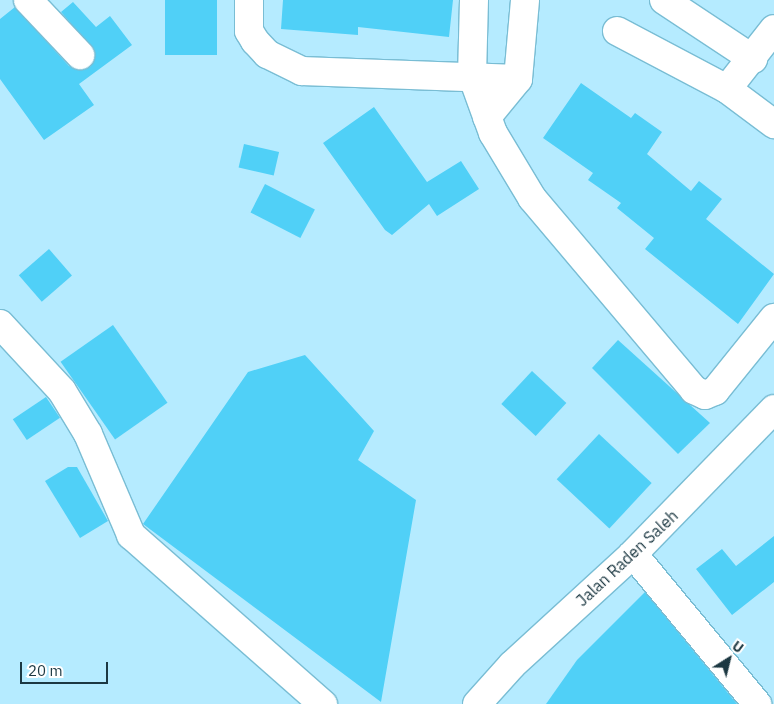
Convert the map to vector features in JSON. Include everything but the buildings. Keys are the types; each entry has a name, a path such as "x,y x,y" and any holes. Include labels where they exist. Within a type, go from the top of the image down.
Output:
{"street":[{"path":"28,0 80,55"},
{"path":"249,0 249,31 267,54 302,71 472,75 518,79"},
{"path":"474,0 472,75 487,117 532,198 694,390 705,395 716,392 774,318"},
{"path":"487,117 518,79 525,0"},
{"path":"664,0 753,59"},
{"path":"727,90 753,59 774,29"},
{"path":"618,31 727,90 774,124"},
{"path":"0,324 62,391 88,434 130,534 323,704"},
{"name":"Jalan Raden Saleh","path":"477,704 512,665 632,554 774,409"},
{"path":"632,554 757,704"}]}
